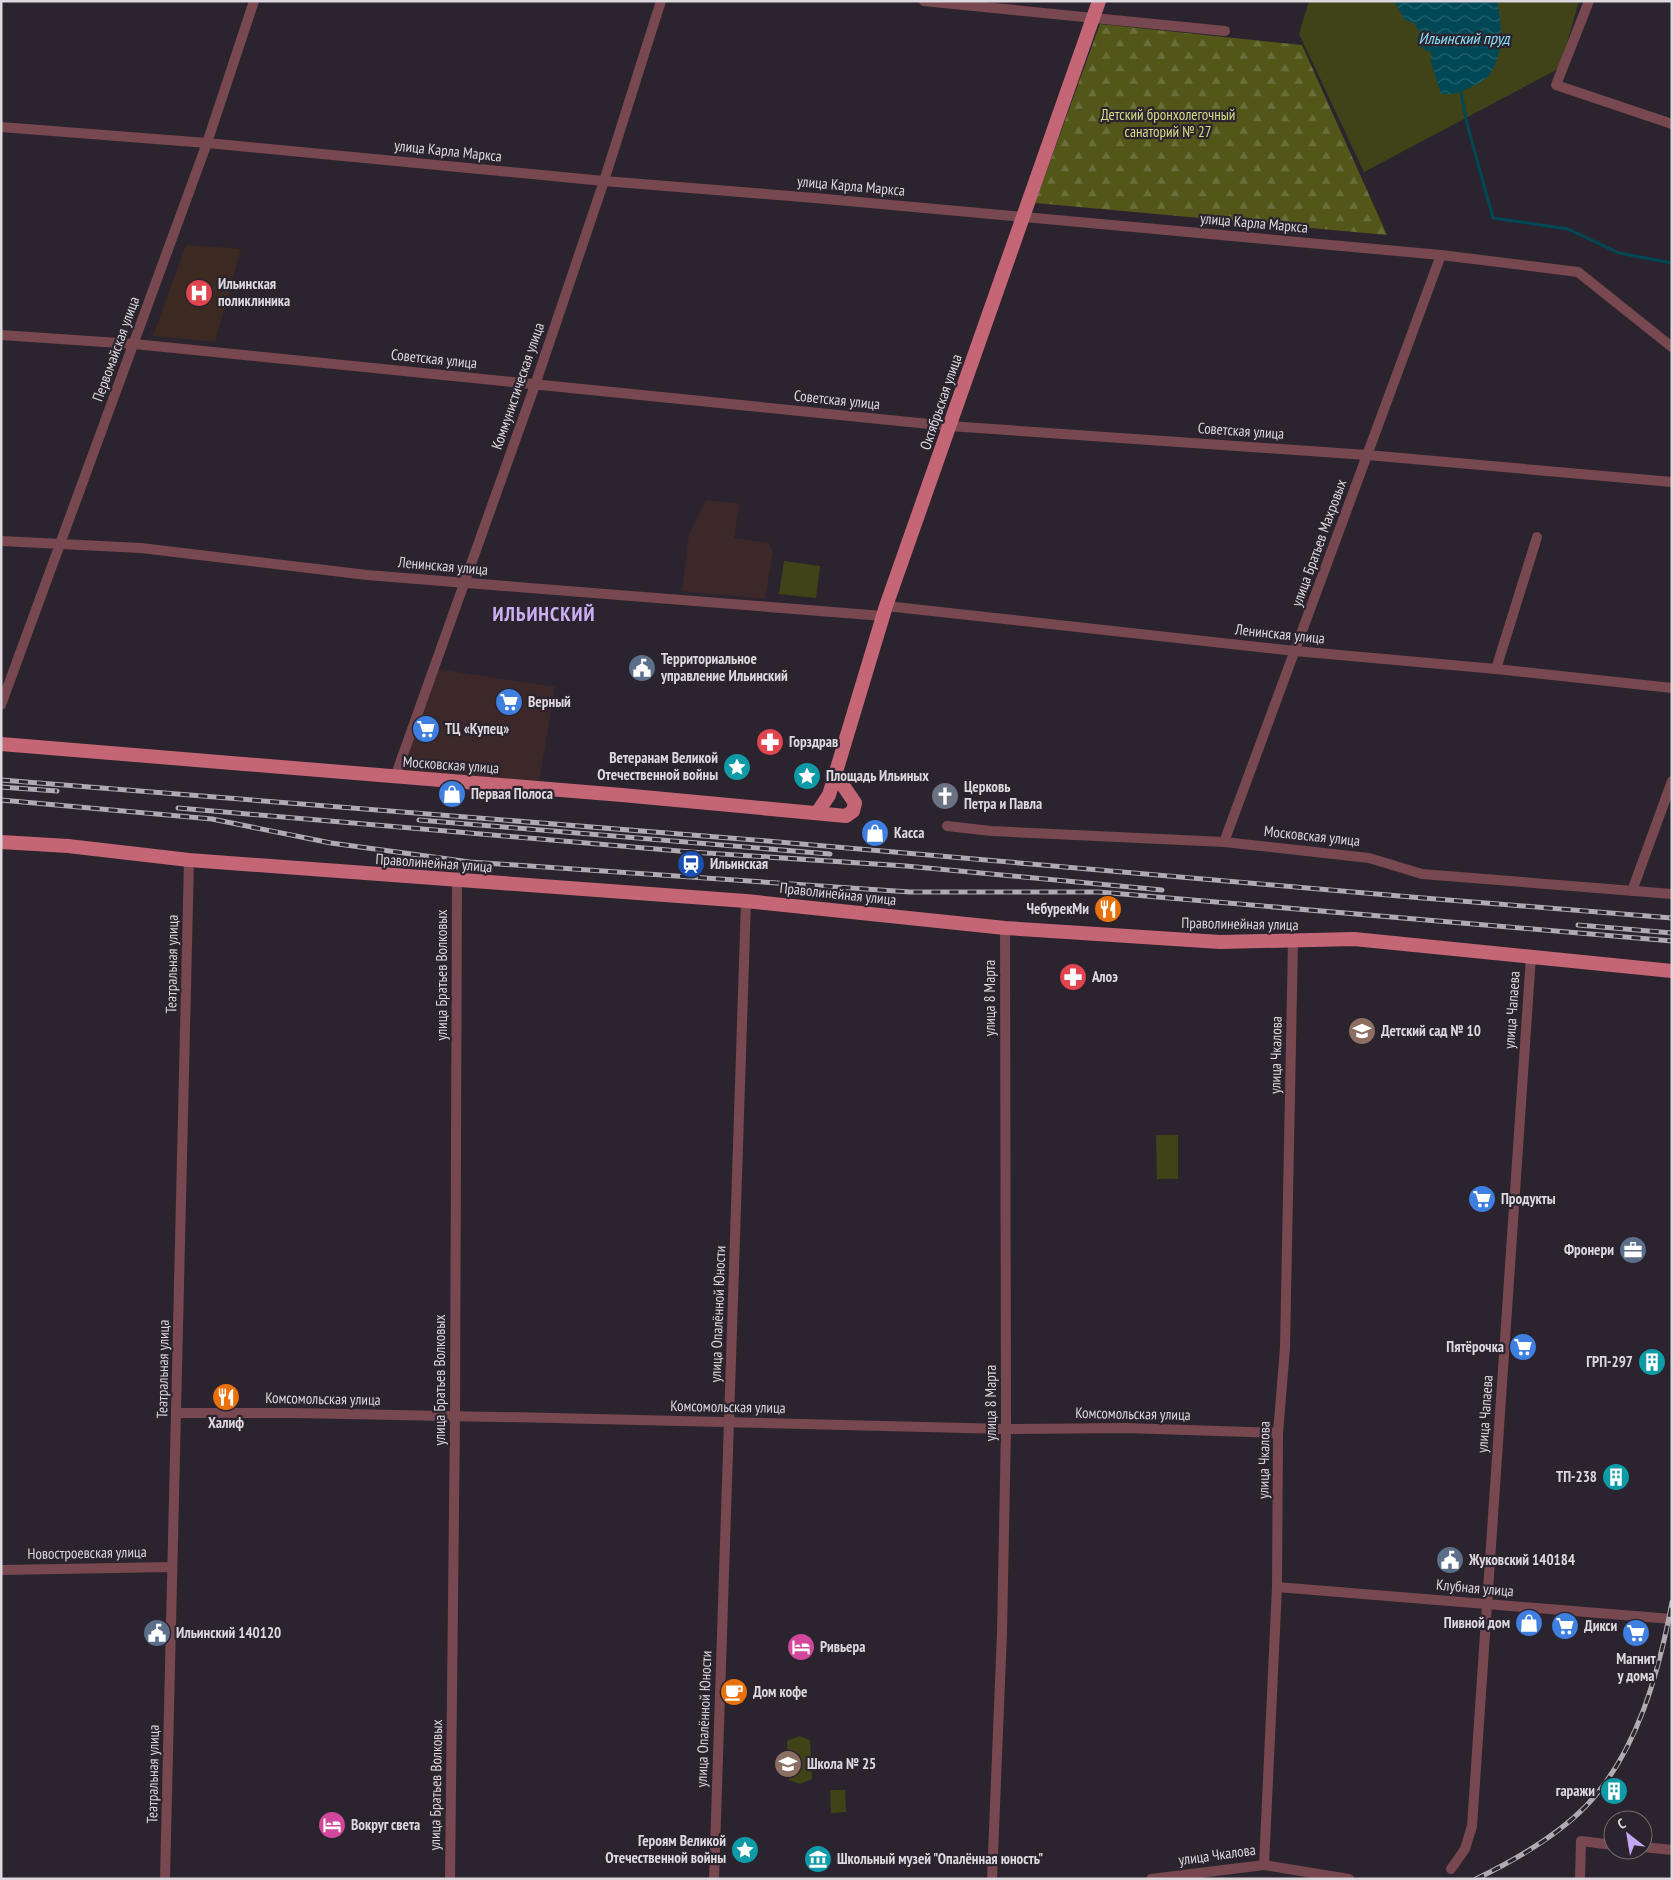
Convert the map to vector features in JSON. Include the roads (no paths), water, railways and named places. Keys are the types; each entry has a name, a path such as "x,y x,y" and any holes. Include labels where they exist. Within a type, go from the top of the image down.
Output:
{"main road":[{"name":"Октябрьская улица","path":"817,813 829,795 836,775 885,611 1099,1"},
{"name":"Московская улица","path":"1,744 622,795 846,816 855,808 854,799 836,775"},
{"name":"Праволинейная улица","path":"1,842 68,846 189,860 746,901 1006,928 1220,942 1354,939 1672,971"}],"street":[{"name":"Первомайская улица","path":"1,705 207,143 254,1"},
{"name":"Коммунистическая улица","path":"395,777 535,384 604,181 661,1"},
{"path":"924,1 1225,32"},
{"path":"1588,1 1556,85 1672,124"},
{"name":"улица Карла Маркса","path":"1,127 207,143 604,181 815,198 1441,255 1578,272 1672,347"},
{"name":"улица Братьев Махровых","path":"1224,842 1441,255"},
{"name":"Советская улица","path":"1,335 134,344 949,426 1367,455 1672,482"},
{"path":"1496,669 1537,537"},
{"name":"Ленинская улица","path":"1,541 141,548 368,575 515,587 885,611 1295,652 1496,669 1672,688"},
{"path":"1632,890 1672,781"},
{"name":"Московская улица","path":"947,826 1224,842 1369,858 1422,874 1672,894"},
{"name":"Театральная улица","path":"165,1879 189,860"},
{"name":"улица Братьев Волковых","path":"450,1879 455,1416 457,881"},
{"name":"улица Опалённой Юности","path":"714,1879 746,901"},
{"name":"улица 8 Марта","path":"992,1879 1002,1633 1006,1429 1006,928"},
{"name":"улица Чкалова","path":"1151,1879 1264,1865 1277,1587 1278,1433 1285,1348 1293,941"},
{"name":"улица Чапаева","path":"1451,1869 1465,1849 1472,1828 1531,956"},
{"name":"Комсомольская улица","path":"177,1413 455,1416 1006,1429 1125,1428 1278,1433"},
{"name":"Новостроевская улица","path":"1,1570 172,1568"},
{"name":"Клубная улица","path":"1277,1587 1672,1620"},
{"path":"1580,1879 1581,1842 1603,1843"},
{"path":"1653,1849 1672,1850"},
{"path":"1264,1865 1349,1879"}],"water":[{"name":"Ильинский пруд","path":"1394,1 1497,1 1501,38 1498,57 1490,74 1481,82 1471,87 1453,94 1441,94 1431,62 1431,52 1424,50 1417,40 1420,32 1414,23 1405,20"}],"waterway":[{"path":"1461,91 1466,120 1493,218 1568,229 1619,253 1672,263"}],"railway":[{"path":"1,780 767,841 1672,918"},
{"path":"1,787 57,791"},
{"path":"1,800 212,819 331,843 470,862 910,892 1099,892 1672,941"},
{"path":"178,808 691,852 906,866 1162,890"},
{"path":"419,820 830,854"},
{"path":"1578,925 1672,933"},
{"path":"1476,1879 1520,1856 1562,1828 1586,1806 1604,1785 1619,1762 1643,1710 1653,1683 1672,1602"}],"place":[{"name":"Ильинская поликлиника","path":"199,293"},
{"name":"Территориальное управление Ильинский","path":"642,668"},
{"name":"Верный","path":"509,702"},
{"name":"ТЦ «Купец»","path":"426,729"},
{"name":"Горздрав","path":"770,742"},
{"name":"Ветеранам Великой Отечественной войны","path":"737,767"},
{"name":"Площадь Ильиных","path":"807,776"},
{"name":"Первая Полоса","path":"452,794"},
{"name":"Церковь Петра и Павла","path":"945,796"},
{"name":"Касса","path":"875,833"},
{"name":"Ильинская","path":"691,864"},
{"name":"ЧебурекМи","path":"1108,909"},
{"name":"Алоэ","path":"1073,977"},
{"name":"Детский сад № 10","path":"1362,1031"},
{"name":"Продукты","path":"1482,1199"},
{"name":"Фронери","path":"1633,1250"},
{"name":"Пятёрочка","path":"1523,1347"},
{"name":"ГРП-297","path":"1652,1362"},
{"name":"Халиф","path":"226,1397"},
{"name":"ТП-238","path":"1616,1477"},
{"name":"Жуковский 140184","path":"1450,1560"},
{"name":"Пивной дом","path":"1529,1623"},
{"name":"Дикси","path":"1565,1626"},
{"name":"Ильинский 140120","path":"157,1633"},
{"name":"Магнит у дома","path":"1636,1633"},
{"name":"Ривьера","path":"801,1647"},
{"name":"Дом кофе","path":"734,1692"},
{"name":"Школа № 25","path":"788,1764"},
{"name":"гаражи","path":"1614,1791"},
{"name":"Вокруг света","path":"332,1825"},
{"name":"Героям Великой Отечественной войны","path":"745,1850"},
{"name":"Школьный музей \"Опалённая юность\"","path":"818,1859"}],"district":[{"name":"ИЛЬИНСКИЙ","path":"544,614"}],"park label":[{"name":"Детский бронхолегочный санаторий № 27","path":"1168,124"}]}
